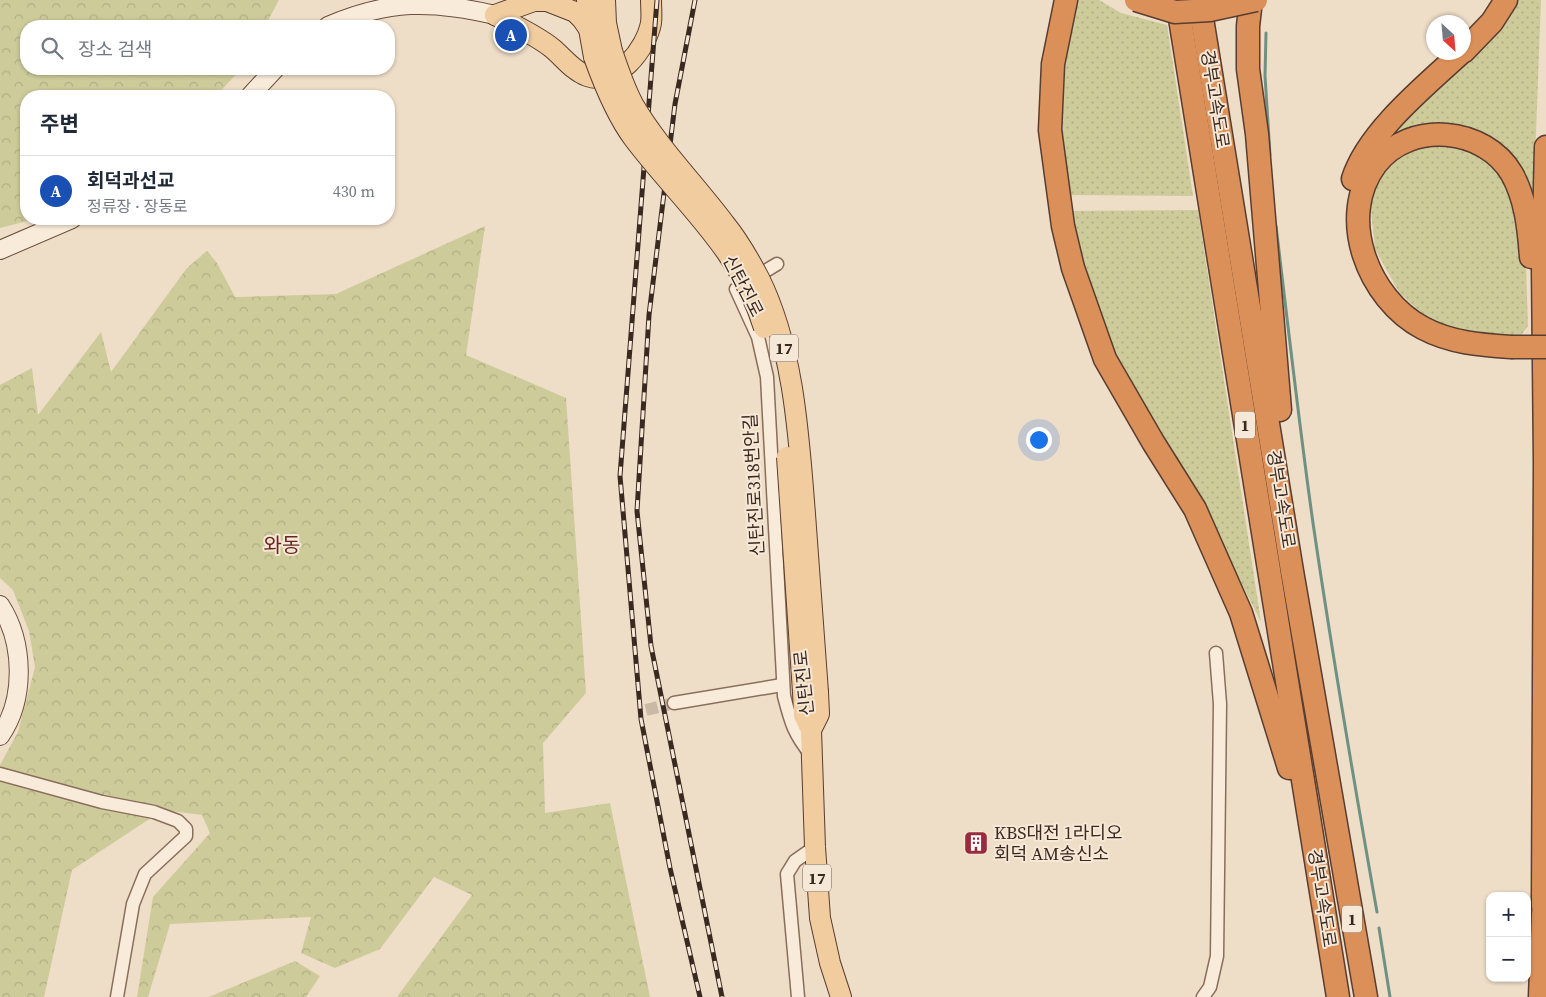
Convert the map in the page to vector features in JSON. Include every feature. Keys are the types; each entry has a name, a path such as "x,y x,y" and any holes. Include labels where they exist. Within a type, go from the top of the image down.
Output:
{"highway":[{"path":"1066,0 1054,64 1050,130 1063,226 1073,268 1105,359 1153,442 1195,509 1241,613 1314,849"},
{"path":"1136,0 1175,12 1210,10 1256,0"},
{"name":"경부고속도로","path":"1177,0 1338,997"},
{"name":"경부고속도로","path":"1199,0 1292,571 1366,997"},
{"path":"1251,0 1248,26 1248,70 1262,187 1292,571"},
{"path":"1471,44 1492,22 1506,0"},
{"path":"1455,60 1377,135 1366,152 1356,172 1350,193 1348,215 1352,250 1365,284 1390,316 1423,339 1458,352 1479,355 1546,347"},
{"path":"1545,462 1530,236 1523,196 1511,172 1498,155 1479,142 1454,135 1428,134 1406,141 1391,149 1377,162 1366,179 1360,197 1358,215 1362,247 1367,264 1383,293 1394,308 1424,329 1439,335 1513,351 1546,355"},
{"path":"1540,997 1543,906 1545,462 1543,267 1546,147"},
{"path":"1543,906 1546,930"}],"main road":[{"path":"495,15 521,0"},
{"name":"신탄진로","path":"587,0 589,30 659,142 743,250 772,309 784,349 799,439 797,691 819,714 811,730 815,847 820,918 830,963 841,997"},
{"name":"신탄진로","path":"603,54 606,23 605,0"},
{"path":"495,15 550,46 577,71 600,79 619,73 631,62 644,41 651,23 651,0"},
{"path":"495,15 534,1 547,1 574,12 582,19 589,30"}],"street":[{"path":"340,20 375,6 408,0 449,3 495,15"},
{"path":"256,90 269,75"},
{"path":"0,250 58,225"},
{"name":"신탄진로318번안길","path":"777,264 736,289 758,337 767,377 797,691 791,723 798,739 812,756"},
{"path":"0,605 14,634 19,661 18,685 13,709 0,736"},
{"path":"1203,997 1210,987 1217,956 1220,704 1216,653"},
{"path":"674,703 797,691"},
{"path":"0,774 102,802 154,812 178,821 186,829 186,836 146,874 133,904 117,997"},
{"path":"798,997 787,874 795,861 815,847"}],"green space":[{"path":"0,0 279,0 268,20 20,20 20,75 235,75 222,90 20,90 20,223 0,228"},
{"path":"1077,0 1099,0 1121,13 1167,25 1193,196 1069,195 1060,111 1068,34"},
{"path":"1512,0 1541,0 1533,213 1515,171 1428,133 1384,139 1457,60 1471,60 1471,45"},
{"path":"1445,137 1482,150 1507,174 1525,240 1528,326 1518,339 1485,335 1442,324 1421,313 1399,292 1375,249 1370,200 1383,167 1411,144"},
{"path":"1198,210 1261,622 1192,484 1115,355 1092,300 1070,211"},
{"path":"485,226 466,355 566,398 586,693 543,743 545,813 610,803 650,997 397,997 472,895 434,877 380,949 335,968 301,953 311,917 170,924 148,997 137,997 153,897 210,833 202,815 163,810 72,870 44,997 0,997 0,765 18,732 35,667 29,631 13,590 0,578 0,385 32,368 38,415 101,332 111,372 187,268 207,251 217,263 235,297 336,294"},
{"path":"295,961 320,976 306,997 209,997"}],"waterway":[{"path":"1266,33 1265,76 1270,155"},
{"path":"1276,226 1313,523 1377,912"},
{"path":"1379,928 1390,997"}],"tunnel":[{"path":"646,710 674,703"}],"railway":[{"path":"657,0 620,476 641,719 670,868 700,997"},
{"path":"695,0 675,104 649,315 637,511 651,646 722,997"}],"place":[{"name":"회덕과선교","path":"511,35"},
{"name":"KBS대전 1라디오 회덕 AM송신소","path":"976,843"}],"district":[{"name":"와동","path":"282,545"}]}
